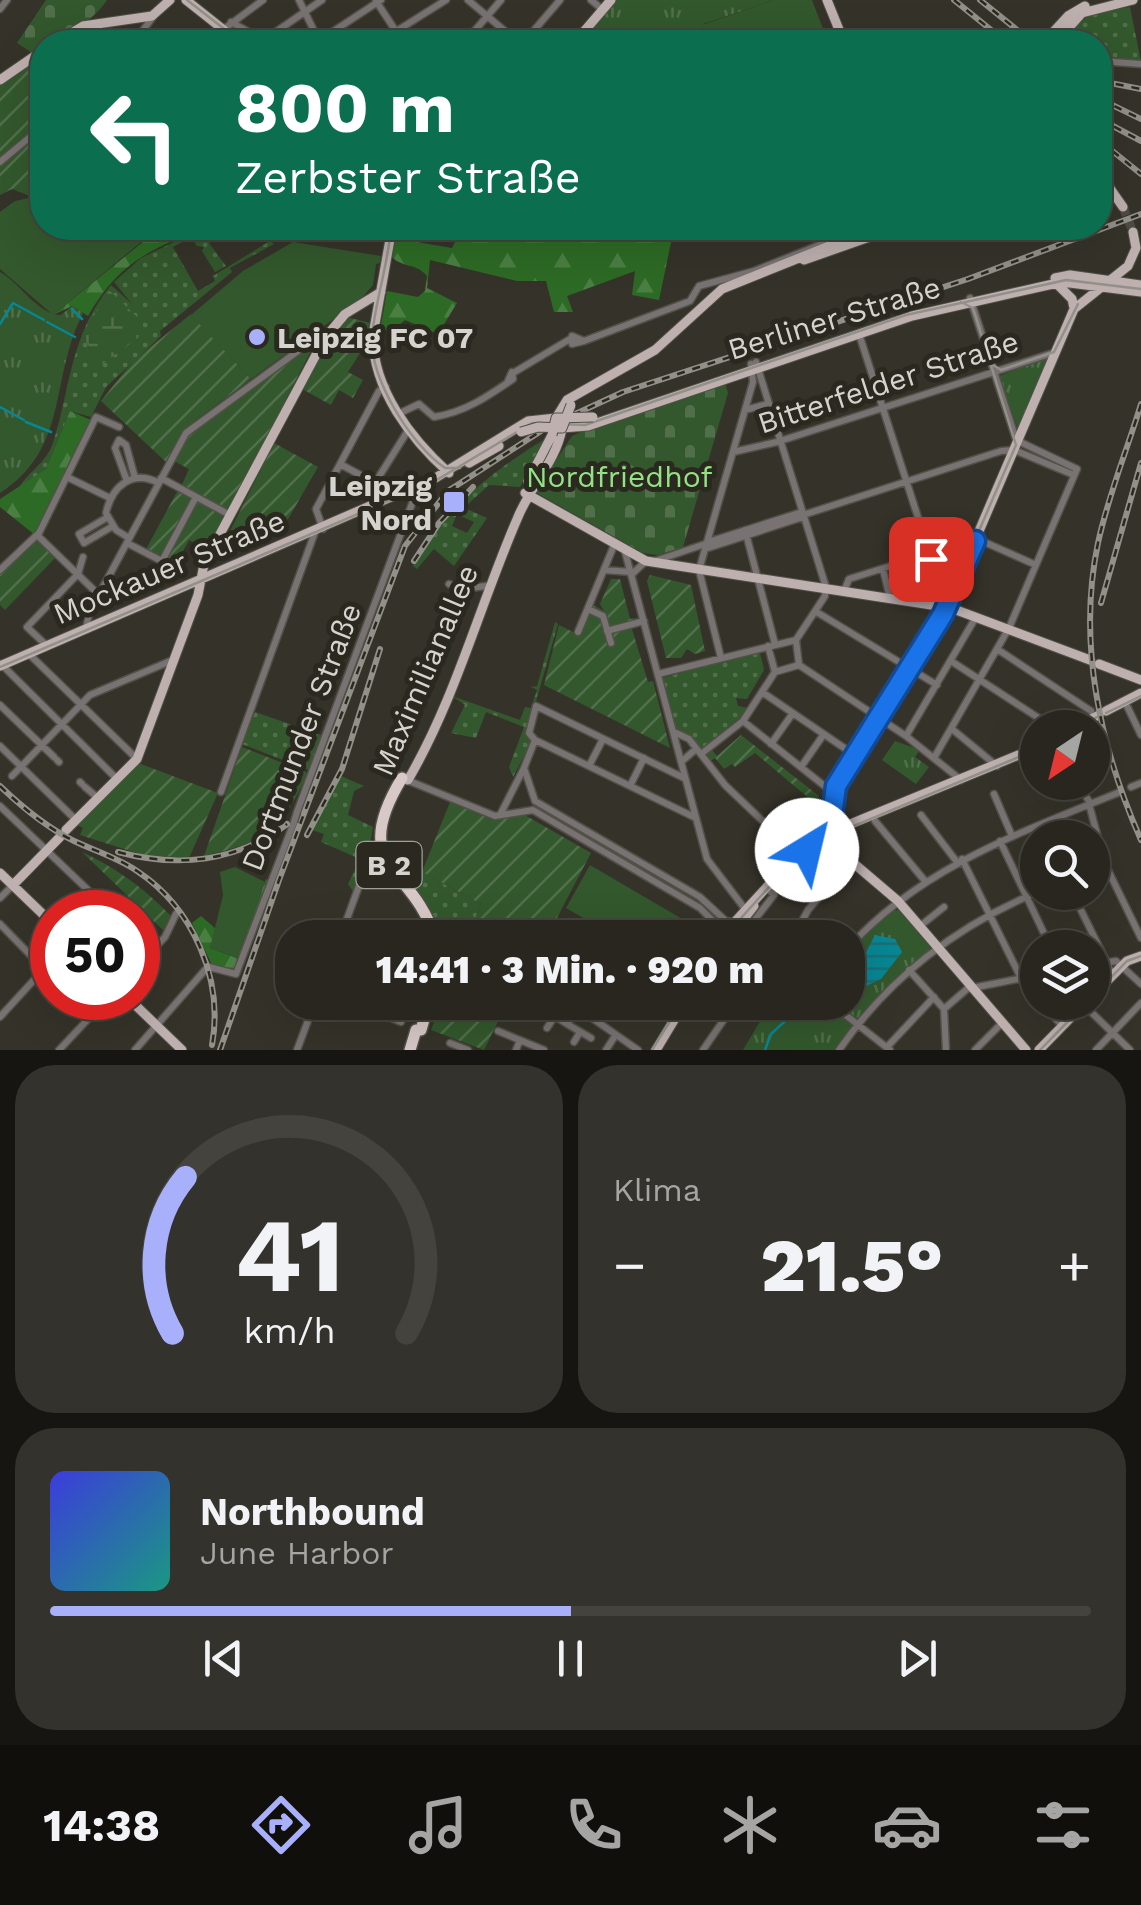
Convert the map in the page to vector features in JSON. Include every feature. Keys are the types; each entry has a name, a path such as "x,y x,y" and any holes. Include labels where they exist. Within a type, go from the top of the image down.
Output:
{"highway":[{"name":"Maximilianallee","path":"401,777 382,817 381,846 427,920"},
{"path":"413,1050 422,1020"}],"main road":[{"path":"74,30 154,16 170,0"},
{"path":"186,0 231,30"},
{"path":"584,30 611,0"},
{"path":"827,0 839,30"},
{"path":"1055,30 1068,16 1107,0"},
{"path":"1067,30 1082,14 1133,0"},
{"path":"0,80 30,60"},
{"path":"1112,190 1123,207"},
{"path":"827,837 834,789 940,619 1076,307 1130,264 1135,250 1133,232"},
{"path":"390,240 373,342 408,432 447,471"},
{"name":"B 2","path":"554,423 566,404 661,350 716,291 844,240"},
{"name":"B 2","path":"716,291 861,240"},
{"path":"1130,264 1140,287"},
{"name":"Berliner Straße","path":"753,366 971,300 1067,276 1105,284"},
{"path":"1056,284 1076,307"},
{"name":"Berliner Straße","path":"554,423 580,428 910,312 1056,284 1140,287"},
{"path":"12,885 137,759 204,564 324,338 357,305 380,297"},
{"path":"554,423 566,404"},
{"name":"Berliner Straße","path":"554,423 595,420"},
{"name":"Mockauer Straße","path":"1,665 412,490 519,430 554,423"},
{"name":"Maximilianallee","path":"401,777 525,493 556,440 554,423"},
{"path":"556,440 580,428"},
{"name":"Mockauer Straße","path":"358,514 412,490"},
{"path":"525,493 650,562 946,607 1141,680"},
{"name":"Maximilianallee","path":"401,777 434,728 525,493"},
{"path":"204,564 216,574"},
{"path":"934,605 940,619"},
{"path":"1109,710 1141,696"},
{"path":"1110,711 1141,696"},
{"path":"740,920 747,918 796,853 1020,758"},
{"path":"744,920 803,853 827,837 875,821 1020,758"},
{"path":"827,837 898,901 1026,1050"},
{"path":"0,873 30,902"},
{"path":"1110,978 1141,956"},
{"path":"152,1020 182,1050"},
{"path":"653,1050 672,1020"},
{"path":"1039,1050 1068,1020"}],"street":[{"path":"0,9 7,0"},
{"path":"237,30 227,25 263,0"},
{"path":"299,0 312,30"},
{"path":"278,30 322,0"},
{"path":"400,30 446,0"},
{"path":"468,0 506,30"},
{"path":"476,30 501,0"},
{"path":"532,30 560,0"},
{"path":"591,0 602,10"},
{"path":"336,30 378,1 393,30"},
{"path":"143,30 154,16"},
{"path":"101,30 102,23"},
{"path":"77,28 81,30"},
{"path":"1112,63 1141,64"},
{"path":"0,162 30,137"},
{"path":"398,414 419,404 434,417 463,410 574,336 584,340 690,300 698,287 716,291 824,240"},
{"path":"934,758 1009,628 1074,476 1016,444 971,300"},
{"path":"858,333 943,596"},
{"path":"86,630 86,620 99,594 160,481 196,424 316,337 324,338"},
{"name":"Bitterfelder Straße","path":"733,452 779,441 1056,352"},
{"path":"753,366 826,588 796,640 799,665 906,736 962,780"},
{"path":"721,658 699,570 753,382 753,366"},
{"path":"221,792 319,530 316,509 379,391 388,387"},
{"path":"745,410 767,404"},
{"path":"0,570 37,535 69,478 96,416 117,427"},
{"path":"375,482 396,443 408,432"},
{"path":"118,440 126,444 127,481 115,448 118,440"},
{"path":"604,570 631,574 650,562 1016,444"},
{"path":"340,464 375,482 382,501"},
{"path":"179,570 128,540 114,526 107,515 110,498 127,481 144,476 230,515"},
{"path":"69,478 110,498"},
{"name":"Dortmunder Straße","path":"135,1050 207,969 236,974 414,502 412,490"},
{"path":"162,561 196,497"},
{"path":"47,646 27,627 78,574 84,550 79,534 107,515"},
{"path":"84,550 114,526"},
{"path":"746,532 775,672"},
{"path":"37,535 99,594"},
{"path":"844,591 851,578 975,541 1036,564"},
{"path":"578,632 604,570 620,546"},
{"path":"620,546 631,574 707,859 747,918"},
{"path":"883,569 890,598"},
{"name":"Maximilianallee","path":"449,584 462,589 486,586"},
{"path":"588,610 603,616 611,642"},
{"path":"815,611 937,684"},
{"path":"906,736 976,617"},
{"path":"607,631 644,621"},
{"path":"658,674 796,640"},
{"path":"997,650 1094,710"},
{"path":"30,654 137,759"},
{"path":"12,776 92,694 174,659"},
{"path":"951,661 1026,710"},
{"path":"1,665 117,779"},
{"path":"681,762 743,722 775,672 799,665"},
{"path":"762,692 856,756"},
{"path":"0,705 57,760"},
{"path":"684,778 536,706 529,733 534,740 695,818"},
{"path":"1126,706 1141,736"},
{"path":"772,744 792,712"},
{"path":"743,722 834,789"},
{"path":"952,729 998,767"},
{"path":"672,731 699,752 725,785 796,853"},
{"path":"801,767 824,734"},
{"path":"590,766 603,738"},
{"path":"500,815 534,740"},
{"path":"0,746 76,820"},
{"path":"630,786 644,758"},
{"path":"524,768 535,807"},
{"path":"401,777 500,815 535,807 729,920"},
{"path":"1131,787 1141,783"},
{"path":"82,784 98,798"},
{"path":"1053,820 1120,792"},
{"path":"994,794 1012,836"},
{"path":"1087,800 1094,820"},
{"path":"0,806 88,890"},
{"path":"921,816 960,860 1020,976"},
{"path":"875,821 925,882"},
{"path":"865,932 925,882 960,860 1020,833"},
{"path":"1000,841 1020,882"},
{"path":"804,920 850,861"},
{"path":"347,920 367,864"},
{"path":"1110,874 1141,938"},
{"path":"0,898 12,885"},
{"path":"839,1050 909,970 989,914 1020,899"},
{"path":"703,906 713,920"},
{"path":"920,926 944,908"},
{"path":"160,942 176,914"},
{"path":"0,924 44,969 0,1017"},
{"path":"1110,964 1122,966 1141,984"},
{"path":"1110,969 1113,975"},
{"path":"909,970 944,1009 946,1050"},
{"path":"944,1009 973,988 1020,978"},
{"path":"853,1020 888,1049 934,997"},
{"path":"1096,1050 1141,1004"},
{"path":"58,1050 87,1020"},
{"path":"297,1050 308,1020"},
{"path":"396,1020 401,1022"},
{"path":"548,1028 553,1020"},
{"path":"561,1020 591,1038"},
{"path":"567,1024 570,1020"},
{"path":"591,1020 638,1050"},
{"path":"703,1050 724,1020"},
{"path":"1057,1020 1062,1026"},
{"path":"1100,1020 1130,1050"},
{"path":"975,1050 1003,1022"},
{"path":"498,1030 544,1050"},
{"path":"574,1042 580,1032"},
{"path":"606,1050 615,1036"},
{"path":"516,1050 520,1040"},
{"path":"450,1043 468,1050"}],"green space":[{"path":"46,0 107,0 74,30 30,30 30,51 17,43"},
{"path":"616,0 774,0 703,24 705,30 590,30"},
{"path":"774,0 812,0 823,30 704,30 702,25"},
{"path":"1130,7 1141,62 1112,60 1112,30 1073,30 1089,14"},
{"path":"30,62 30,133 0,158 0,83"},
{"path":"30,140 30,196 12,189 0,195 0,165"},
{"path":"30,198 30,240 144,240 53,315 0,269 0,212 15,201"},
{"path":"145,240 175,240 123,271 88,316 72,306 53,315"},
{"path":"186,240 173,247 198,291 215,281 213,276 270,241 274,244 230,268 232,272 160,331 161,336 106,387 91,417 70,411 46,469 17,491 50,450 79,342 97,305 111,285 132,304 114,282 141,258"},
{"path":"193,240 215,240 209,243 226,266 215,272 202,251 204,247"},
{"path":"393,240 417,240 452,248 456,240 672,240 659,300 632,295 635,271 567,296 573,312 554,312 546,281 517,281 430,260 427,288 457,303 438,334 405,320 393,330 380,331 387,291 418,297 425,291 427,276 391,256"},
{"path":"293,242 381,256 380,263 376,264 373,285 360,300 251,379 191,315 243,271"},
{"path":"0,272 53,314 61,315 72,306 83,313 48,434 22,475 0,493"},
{"path":"109,290 136,316 143,334 97,368 89,363 89,346 82,335"},
{"path":"191,314 251,379 193,422 167,463 101,401 133,361"},
{"path":"347,317 370,323 367,342 348,372 363,380 353,398 339,390 331,405 302,389 327,339"},
{"path":"317,339 228,512 181,487 189,469 174,461 187,436"},
{"path":"1048,357 1018,429 999,376"},
{"name":"Nordfriedhof","path":"725,382 728,393 683,547 658,555 643,553 535,492 572,436 613,418"},
{"path":"70,411 93,421 35,535 0,507 0,499 46,469"},
{"path":"547,438 520,487 489,485 457,514 452,526 467,533 474,522 461,516 467,509 487,518 454,566 434,549 417,569 413,566 440,527 471,493"},
{"path":"274,443 318,467 284,526 217,557"},
{"path":"178,490 193,498 161,559 145,551"},
{"path":"197,499 226,514 207,549 189,540 175,566 164,561"},
{"path":"38,538 57,556 5,610 0,605 0,573"},
{"path":"650,575 691,585 705,651 695,654 687,649 681,658 666,658 647,581"},
{"path":"611,579 620,579 630,619 637,618 639,627 632,629 648,682 653,681 670,748 544,685 559,625 581,636 593,605 604,611 600,604"},
{"path":"555,622 558,624 527,733 532,741 513,777 509,767 524,727 486,712 476,738 451,733 465,705 452,696 520,720 525,707 531,708 537,690 531,687 537,686"},
{"path":"763,650 760,653 764,670 747,699 736,698 738,706 748,708 743,715 701,749 673,726 662,678"},
{"path":"255,712 324,736 311,771 242,744"},
{"path":"741,735 819,796 817,805 755,753 735,767 732,764 724,769 715,758 710,761 707,754 712,750 717,756"},
{"path":"895,741 920,750 915,757 929,767 916,784 882,760"},
{"path":"242,747 308,773 290,808 270,831 243,845 204,856"},
{"path":"138,763 218,793 189,858 143,855 80,835 83,828 77,825"},
{"path":"341,776 364,786 354,791 348,815 373,827 367,861 362,860 365,863 353,891 348,884 360,859 321,842 324,834 312,830"},
{"path":"450,802 493,820 523,814 591,853 556,920 475,920 481,904 422,872"},
{"path":"82,852 143,890 121,890"},
{"path":"590,865 684,920 587,920 566,908"},
{"path":"235,867 265,882 237,958 210,948 223,895 220,872"},
{"path":"422,872 481,904 475,920 432,920 415,890"},
{"path":"266,879 270,881 236,972 212,965 192,923 201,916 216,929 210,948 237,958"},
{"path":"160,905 172,917 164,931 160,927"},
{"path":"899,910 932,947 883,991 865,1014 865,934 890,911"},
{"path":"435,1020 499,1020 484,1050 431,1030"},
{"path":"761,1020 860,1020 837,1050 743,1050"}],"water":[{"path":"875,935 895,939 902,952 881,979 865,987 865,954"}],"waterway":[{"path":"0,324 13,303 44,320"},
{"path":"72,309 82,319"},
{"path":"47,322 75,337"},
{"path":"0,407 24,420"},
{"path":"26,422 51,432"},
{"path":"765,1050 771,1034 786,1020"}],"tunnel":[{"path":"1123,207 1133,232"}],"tram line":[{"path":"187,0 226,30"},
{"path":"389,240 372,335 377,371 395,409 419,444 445,468 460,468"},
{"path":"0,667 435,481 532,423 585,425 906,315 1066,280 1141,289"},
{"path":"836,789 944,612 1016,445 973,308 961,302"},
{"path":"990,363 1001,370 1054,352 1078,304"},
{"path":"1110,711 1141,696"},
{"path":"739,920 806,846 1020,757"},
{"path":"1110,978 1127,961 1141,956"},
{"path":"652,1050 671,1020"},
{"path":"1040,1050 1069,1020"}],"railway":[{"path":"954,0 991,30"},
{"path":"980,0 1017,30"},
{"path":"1112,83 1141,89"},
{"path":"1112,105 1141,119"},
{"path":"1112,125 1141,141"},
{"path":"1112,151 1141,174"},
{"path":"1112,225 1141,214"},
{"path":"573,415 623,392 968,279 1072,240"},
{"path":"1141,404 1102,525 1090,619 1096,694 1104,732 1141,840"},
{"path":"220,1050 279,880 405,546 448,491 541,431"},
{"path":"1101,603 1141,463"},
{"path":"414,561 439,523 473,487"},
{"path":"307,835 342,769 380,649"},
{"path":"0,786 54,830 137,871 174,905 189,925 208,971 215,1020 212,1045"},
{"path":"118,852 163,860 206,858 248,847 287,824"}],"place":[{"name":"Leipzig FC 07","path":"257,337"},
{"name":"Leipzig Nord","path":"454,502"}],"route":[{"path":"807,850 829,838 836,786 943,614 975,541 930,554 931,559"}]}
